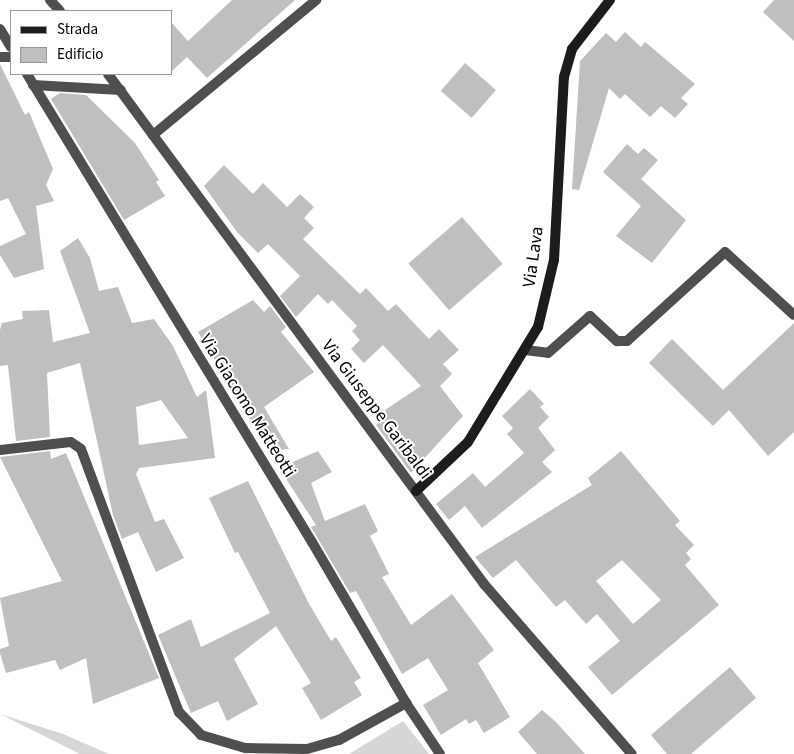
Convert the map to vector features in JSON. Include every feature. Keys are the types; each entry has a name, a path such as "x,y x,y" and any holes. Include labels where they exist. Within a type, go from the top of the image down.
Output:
{"street":[{"path":"50,0 59,10"},
{"path":"153,136 316,0"},
{"name":"Via Lava","path":"416,491 468,442 538,326 554,260 564,77 572,49 610,0"},
{"path":"0,29 10,45"},
{"name":"Via Giacomo Matteotti","path":"28,75 312,542 406,703 440,754"},
{"name":"Via Giuseppe Garibaldi","path":"109,75 484,584 632,754"},
{"path":"33,84 121,90"},
{"path":"525,350 548,353 590,316 616,341 627,342 725,252 794,315"},
{"path":"0,450 71,442 81,449 179,712 201,735 244,748 307,749 339,740 406,703"}],"shaded area":[{"path":"0,714 63,734 109,754 80,754"},
{"path":"403,721 429,754 349,754"}],"building":[{"path":"232,0 295,0 207,78 187,57 172,71 172,23 188,41"},
{"path":"774,0 794,0 794,41 763,12"},
{"path":"625,32 641,47 645,42 695,84 681,98 688,104 675,118 661,106 650,117 625,94 620,99 609,88 579,190 572,189 580,61 606,33 616,42"},
{"path":"465,63 496,90 472,118 441,91"},
{"path":"0,64 25,115 29,112 53,169 46,185 54,201 36,206 44,269 14,278 0,255 0,246 26,234 8,198 0,201"},
{"path":"60,93 86,95 135,143 159,180 156,182 165,196 124,220 51,99"},
{"path":"627,144 638,154 644,148 658,160 641,179 686,220 652,263 616,236 641,206 603,172"},
{"path":"224,165 253,194 263,183 287,207 300,194 314,207 304,218 314,228 303,239 360,294 366,288 388,311 396,304 429,339 439,329 459,350 443,364 452,374 440,386 463,416 411,473 376,425 387,416 385,410 421,386 383,345 364,363 351,349 360,340 352,331 357,326 332,300 328,304 318,294 296,317 280,296 300,276 268,244 258,253 237,232 204,186"},
{"path":"462,217 503,264 449,310 408,264"},
{"path":"78,238 90,258 99,291 118,287 132,323 154,319 173,346 197,397 206,390 215,458 139,468 136,474 155,522 164,519 184,558 156,572 138,532 122,539 113,515 80,363 47,373 50,437 16,441 8,365 0,366 0,330 2,323 23,319 22,311 49,310 53,342 90,333 60,251","holes":["161,400 188,438 139,445 136,407"]},
{"path":"253,300 264,312 270,306 286,327 281,332 314,372 264,407 289,449 269,451 198,332"},
{"path":"794,323 794,432 768,456 729,410 713,426 649,363 672,339 723,390"},
{"path":"530,389 544,404 540,407 549,417 538,428 555,450 542,462 552,472 482,528 465,506 449,520 436,504 473,473 485,487 524,453 507,434 513,428 502,416"},
{"path":"50,451 51,459 66,453 159,678 93,704 86,658 60,670 55,660 6,673 0,653 0,649 9,646 0,598 62,581 0,457"},
{"path":"318,451 332,472 311,483 325,521 365,504 378,531 370,536 389,574 382,577 411,625 452,594 494,650 478,663 510,717 484,733 476,720 469,724 466,719 441,735 423,705 448,690 428,658 402,674 356,591 350,593 311,527 316,525 279,468"},
{"path":"621,451 680,521 675,525 694,545 686,553 691,559 685,565 719,605 612,695 588,667 620,641 597,614 586,624 565,600 556,607 516,560 493,578 475,557 592,485 588,478","holes":["622,560 661,600 633,624 596,581"]},
{"path":"248,481 308,602 331,641 336,637 361,678 354,682 362,695 321,720 302,688 311,683 276,626 234,659 258,704 227,721 218,701 191,713 158,635 191,619 201,647 270,613 238,552 235,553 209,498"},
{"path":"730,667 756,698 691,754 667,754 651,735"},
{"path":"542,710 556,722 585,754 537,754 518,732"}]}
